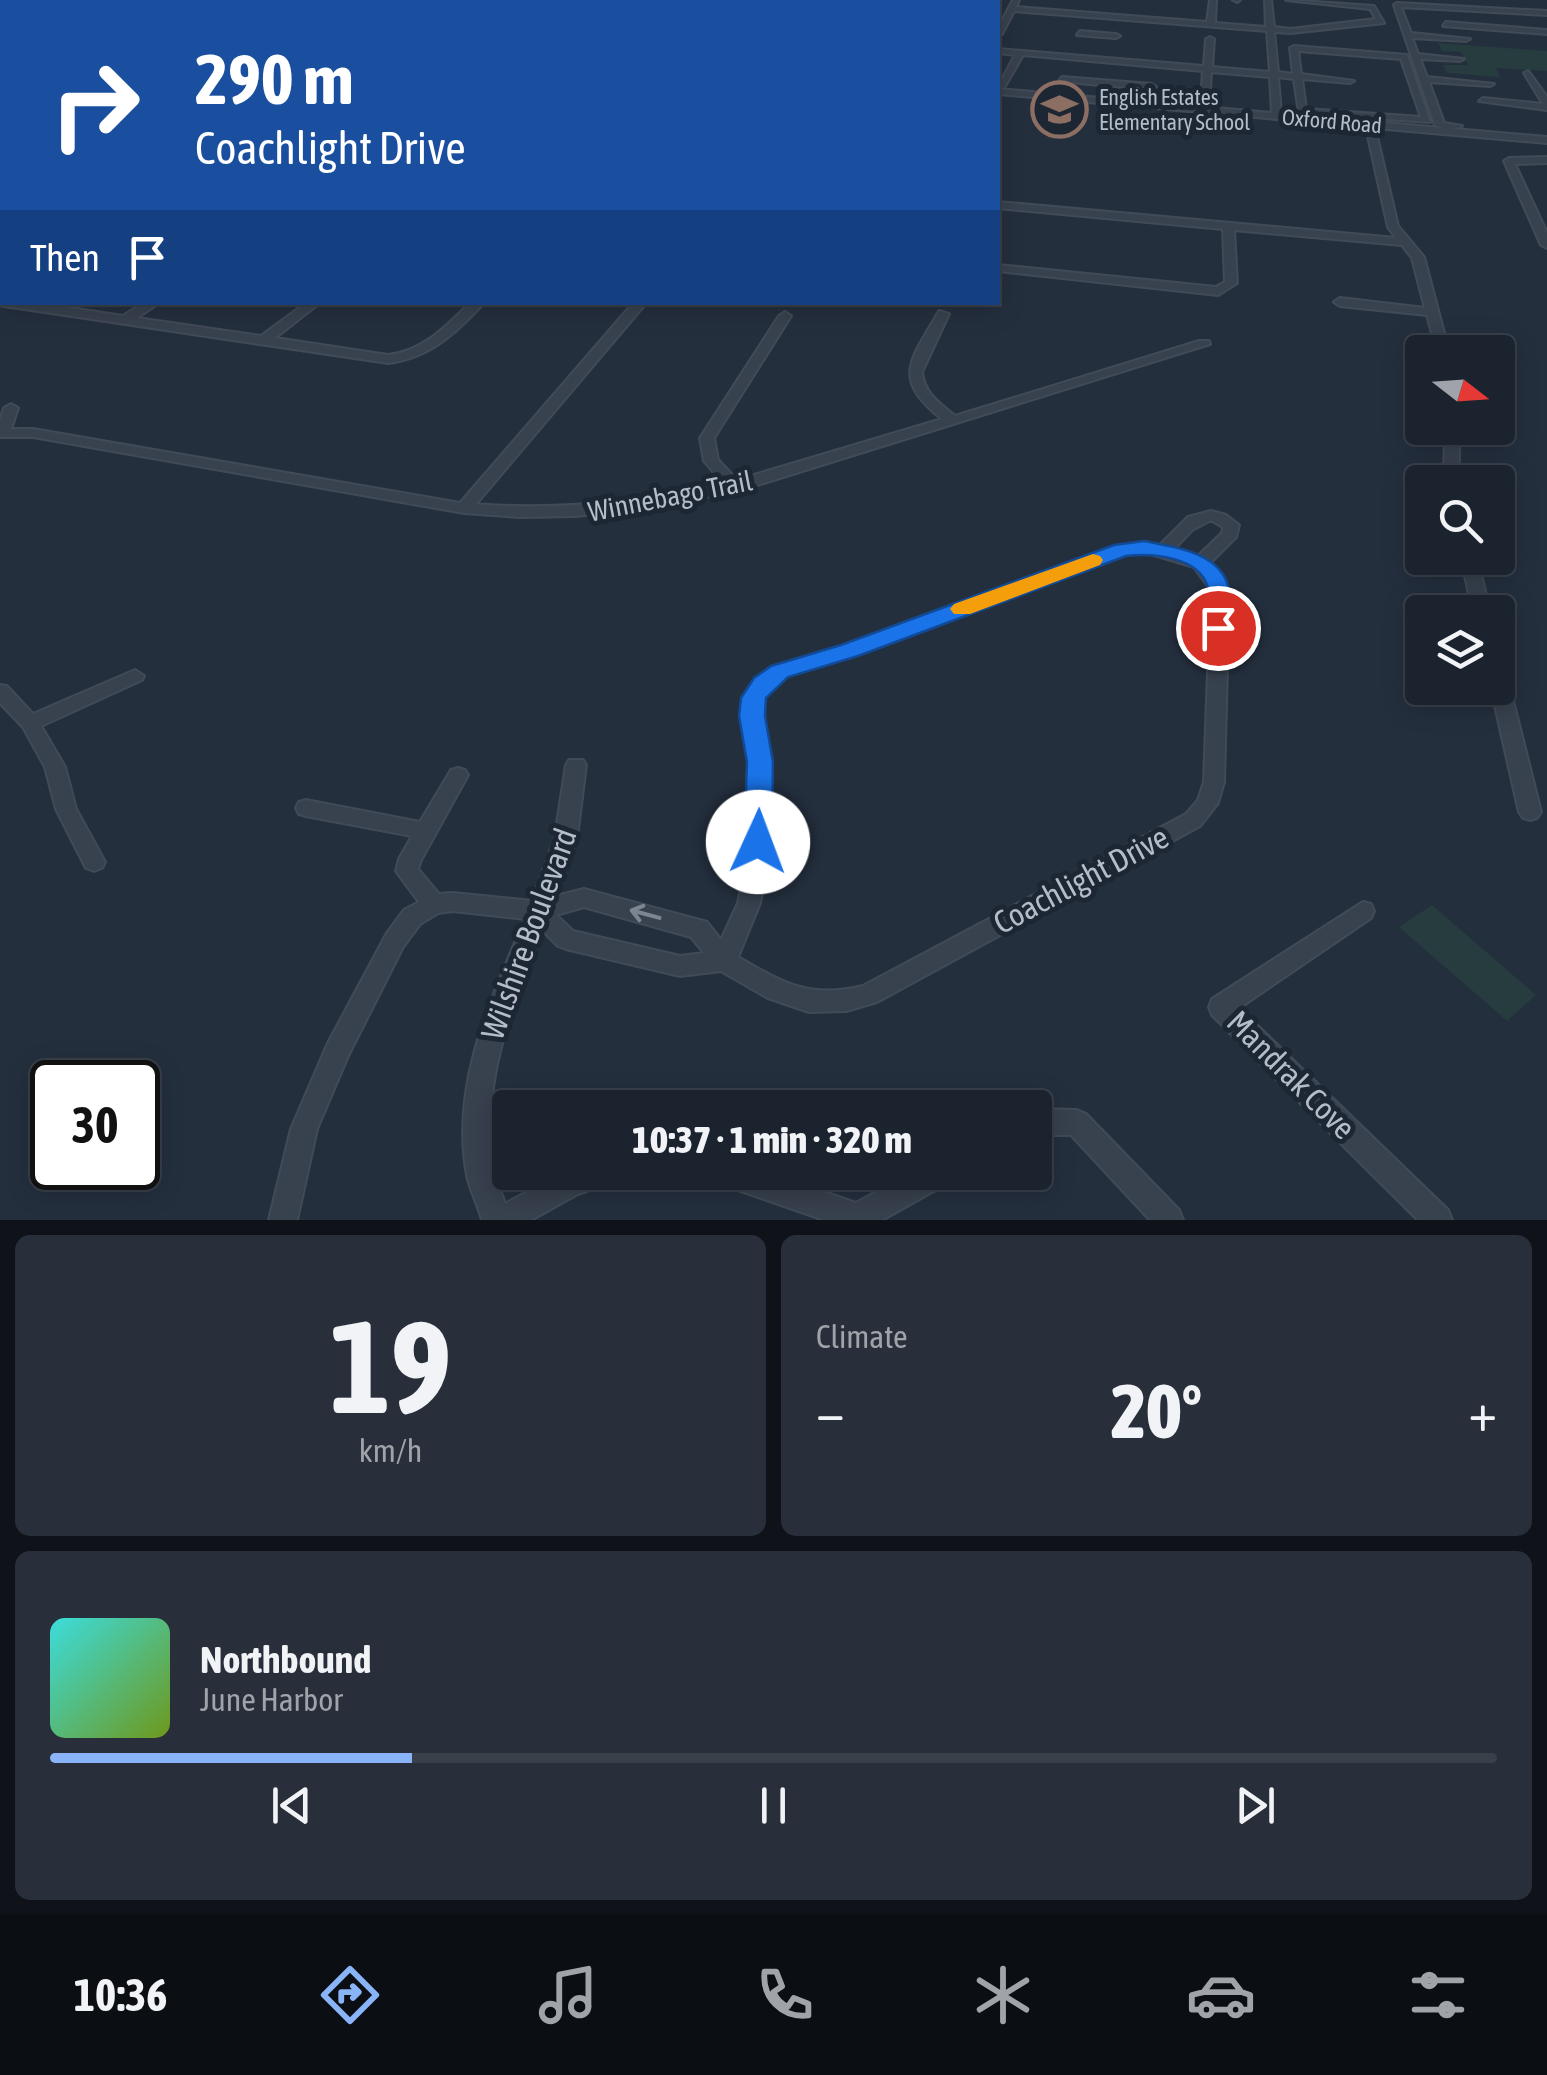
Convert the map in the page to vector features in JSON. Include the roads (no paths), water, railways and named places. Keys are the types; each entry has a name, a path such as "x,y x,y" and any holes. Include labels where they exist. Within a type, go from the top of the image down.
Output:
{"street":[{"path":"1000,30 1016,0"},
{"path":"1092,15 1099,0"},
{"path":"1211,23 1213,0"},
{"path":"1268,0 1278,116"},
{"path":"1010,10 1292,31 1381,21 1372,8 1291,0"},
{"path":"1441,128 1397,6 1547,13"},
{"path":"1491,10 1508,39"},
{"path":"1080,33 1116,40 1124,18"},
{"path":"1446,24 1547,32"},
{"path":"1292,31 1294,39 1304,42 1396,50"},
{"path":"1406,35 1466,39"},
{"path":"1204,102 1210,39"},
{"path":"1294,48 1401,56 1426,120 1302,111 1295,77 1294,48"},
{"path":"1000,52 1350,81"},
{"path":"1002,74 1020,53"},
{"path":"1415,56 1460,59"},
{"path":"1103,83 1112,60"},
{"path":"1528,73 1547,105"},
{"path":"1062,79 1152,87"},
{"path":"1422,79 1490,84"},
{"name":"Oxford Road","path":"1000,89 1547,137"},
{"path":"1483,102 1547,105"},
{"path":"1370,124 1393,227 1418,257 1438,335"},
{"path":"1547,160 1512,159 1509,165 1547,244"},
{"path":"1000,205 1406,242"},
{"path":"1000,268 1218,291 1231,283 1228,226"},
{"path":"1340,302 1432,312"},
{"path":"33,305 388,359 410,357 429,348 476,305"},
{"path":"126,320 149,305"},
{"path":"262,342 311,305"},
{"path":"464,508 638,305"},
{"path":"942,314 914,372 914,382 954,421"},
{"path":"735,487 711,461 707,438 785,316"},
{"name":"Winnebago Trail","path":"2,433 33,433 464,508 534,515 598,512 656,505 735,487 1204,344"},
{"path":"2,433 11,408"},
{"path":"283,1220 304,1129 337,1051 394,940 412,917 434,904 453,902 537,911 566,939 680,966 724,961 749,903 756,868 760,762 752,716 754,698 763,684 779,671 850,651 1122,550 1164,550 1200,563 1230,534 1230,525 1205,515 1192,520 1164,550"},
{"name":"Coachlight Drive","path":"537,911 584,898 604,903 698,929 724,961 787,996 820,1005 868,995 1194,820 1208,803 1214,782 1220,590 1200,563"},
{"path":"30,723 135,676"},
{"path":"0,691 30,723 55,767 66,809 94,862"},
{"path":"1504,705 1530,812"},
{"name":"Wilshire Boulevard","path":"500,1220 481,1174 477,1138 486,1051 562,850 572,810 576,764"},
{"path":"434,904 407,871 458,775"},
{"path":"306,808 426,831"},
{"name":"Mandrak Cove","path":"1363,912 1220,1007 1438,1220"},
{"path":"1052,1122 1077,1123 1168,1220"},
{"path":"481,1174 492,1172"},
{"path":"500,1220 557,1190"},
{"path":"776,1190 857,1219 908,1190"}],"place":[{"name":"English Estates Elementary School","path":"1060,110"}]}
